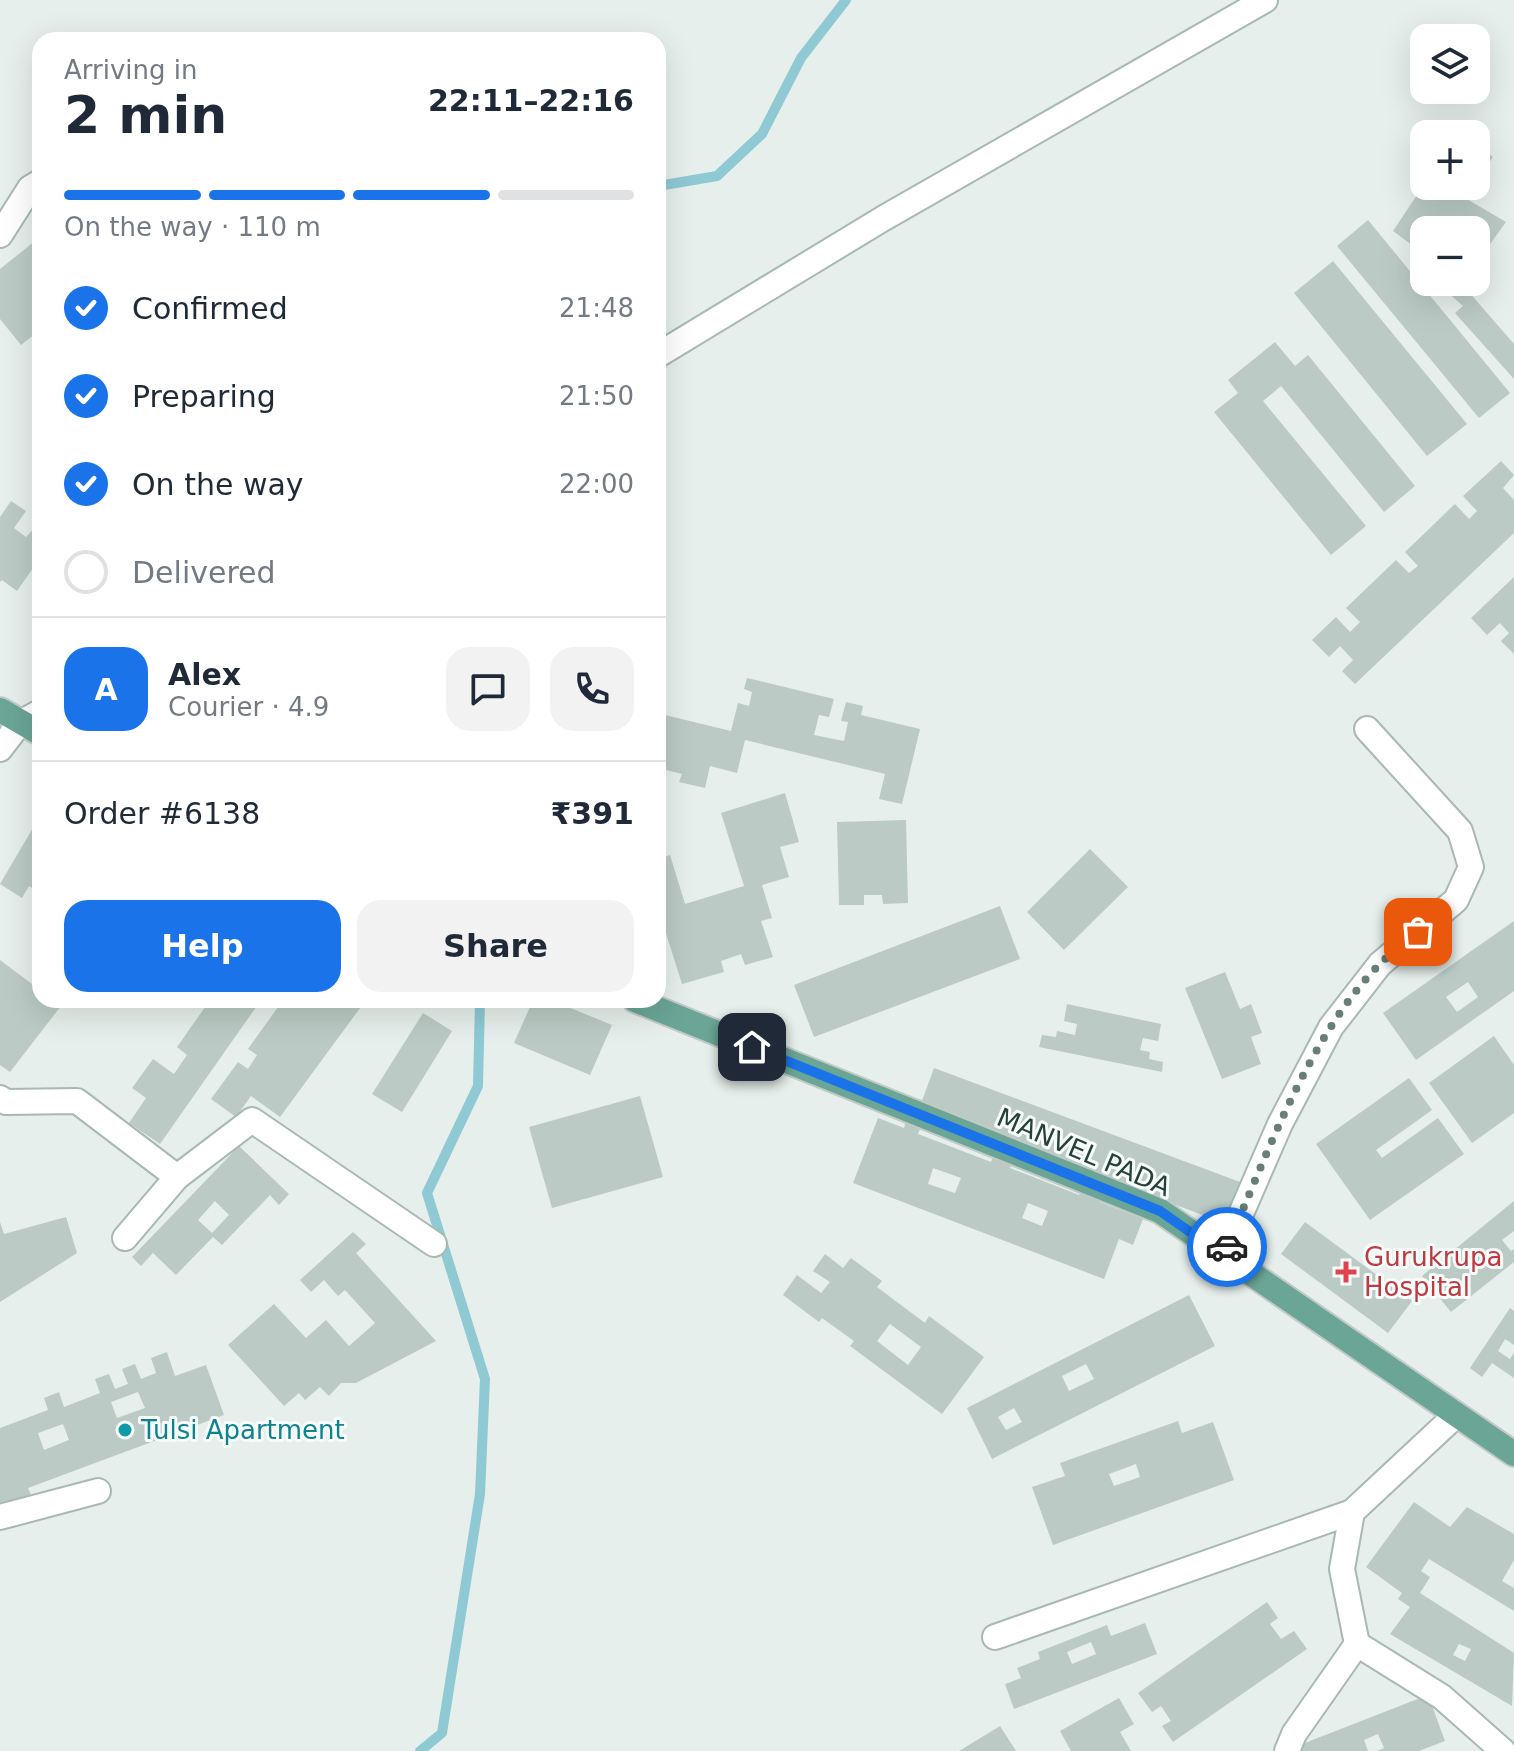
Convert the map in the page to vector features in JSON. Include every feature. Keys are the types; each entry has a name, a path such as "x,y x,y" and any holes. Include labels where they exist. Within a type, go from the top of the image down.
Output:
{"main road":[{"name":"MANVEL PADA","path":"655,1008 1160,1211 1514,1454"}],"street":[{"path":"666,350 884,218 1265,0"},
{"path":"0,235 32,187"},
{"path":"0,749 25,720"},
{"path":"1223,1255 1280,1124 1331,1027 1380,964 1456,900 1471,867 1460,831 1367,729"},
{"path":"0,1098 6,1102 77,1101 177,1177"},
{"path":"125,1238 177,1177 252,1120 434,1244"},
{"path":"995,1637 1352,1512 1456,1415"},
{"path":"0,1517 98,1491"},
{"path":"1287,1751 1294,1734 1357,1644 1342,1569 1352,1512"},
{"path":"1357,1644 1442,1697 1503,1751"}],"building":[{"path":"1414,200 1468,200 1506,222 1490,244 1490,216 1410,216 1410,244 1393,231"},
{"path":"1368,220 1410,271 1410,296 1430,296 1510,393 1479,418 1337,246"},
{"path":"32,243 32,336 21,345 0,319 0,269"},
{"path":"1333,261 1467,424 1427,456 1294,293"},
{"path":"1452,296 1472,296 1514,344 1514,379 1455,313 1463,306"},
{"path":"1275,342 1295,366 1308,355 1415,486 1384,512 1281,386 1263,401 1366,526 1331,555 1214,412 1238,393 1228,380"},
{"path":"1501,461 1514,475 1503,488 1514,500 1514,533 1355,684 1342,671 1353,660 1340,646 1329,657 1312,640 1336,617 1350,632 1360,622 1346,608 1396,560 1409,573 1418,566 1405,552 1455,504 1469,519 1477,511 1463,496"},
{"path":"11,501 26,511 14,528 26,537 32,531 32,569 17,591 2,580 0,582 0,517"},
{"path":"1514,577 1514,654 1501,641 1509,633 1500,623 1487,635 1471,618"},
{"path":"747,678 834,699 829,717 819,715 814,735 844,741 848,722 841,721 846,702 863,706 861,715 920,729 902,804 879,799 885,774 745,740 737,773 710,766 705,788 679,782 682,774 666,770 666,715 731,731 738,703 749,706 752,692 744,689"},
{"path":"785,793 799,842 780,847 789,877 762,885 772,918 761,921 773,957 745,965 741,954 721,961 724,972 682,984 666,933 666,856 670,855 685,904 744,886 721,813"},
{"path":"906,820 908,903 883,904 882,895 864,895 864,905 839,905 837,822"},
{"path":"32,830 32,888 29,886 22,898 0,884"},
{"path":"1090,849 1128,887 1064,950 1027,912"},
{"path":"1000,906 1020,959 814,1037 794,985"},
{"path":"1514,921 1514,991 1416,1060 1383,1013","holes":["1468,982 1478,997 1457,1012 1446,997"]},
{"path":"0,960 32,984 32,1008 59,1008 10,1072 0,1065"},
{"path":"1225,972 1240,1009 1251,1004 1262,1033 1251,1037 1261,1064 1222,1079 1185,988"},
{"path":"1067,1004 1161,1024 1158,1041 1143,1038 1140,1050 1150,1052 1149,1059 1163,1062 1162,1072 1039,1047 1042,1035 1056,1037 1057,1031 1075,1035 1077,1024 1064,1021"},
{"path":"204,1008 255,1008 160,1144 129,1123 146,1098 132,1088 153,1059 174,1074 187,1055 177,1047"},
{"path":"277,1008 360,1008 280,1117 251,1096 236,1117 211,1099 238,1062 248,1069 257,1055 248,1049"},
{"path":"529,1008 571,1008 612,1025 590,1075 514,1043"},
{"path":"423,1013 452,1031 402,1112 372,1094"},
{"path":"1494,1036 1514,1065 1514,1113 1472,1143 1429,1083"},
{"path":"934,1068 1240,1182 1224,1223 919,1109"},
{"path":"1409,1078 1432,1110 1376,1150 1382,1158 1438,1118 1464,1154 1370,1220 1316,1144"},
{"path":"640,1096 663,1177 552,1208 529,1127"},
{"path":"878,1118 904,1128 906,1121 921,1126 918,1134 991,1162 994,1154 1013,1161 1010,1168 1079,1195 1083,1188 1102,1196 1099,1202 1143,1219 1133,1245 1119,1239 1104,1279 853,1183","holes":["933,1168 961,1178 955,1193 928,1184","1028,1203 1048,1211 1042,1226 1022,1218"]},
{"path":"239,1146 289,1194 279,1205 270,1195 222,1245 213,1237 176,1275 153,1253 141,1266 132,1257","holes":["215,1201 229,1215 212,1233 198,1220"]},
{"path":"1514,1201 1514,1231 1502,1240 1511,1251 1514,1249 1514,1262 1451,1312 1422,1276"},
{"path":"66,1217 77,1253 0,1302 0,1222 4,1234"},
{"path":"1305,1222 1412,1301 1388,1333 1281,1254"},
{"path":"353,1232 366,1244 356,1253 436,1341 356,1383 341,1383 329,1396 320,1387 305,1400 299,1393 284,1406 228,1345 274,1304 306,1338 326,1320 349,1346 375,1323 345,1290 338,1296 324,1280 311,1292 300,1280"},
{"path":"825,1254 843,1268 851,1258 882,1281 877,1287 925,1323 929,1316 984,1357 942,1414 850,1346 854,1341 822,1318 819,1322 783,1295 797,1275 821,1293 830,1282 813,1271","holes":["890,1324 921,1347 908,1365 877,1341"]},
{"path":"1189,1295 1215,1346 992,1459 967,1408","holes":["1086,1364 1094,1379 1069,1391 1062,1376","1014,1408 1022,1422 1006,1430 998,1417"]},
{"path":"1510,1308 1514,1311 1514,1345 1505,1339 1498,1351 1510,1359 1514,1353 1514,1378 1492,1363 1482,1377 1470,1368"},
{"name":"Tulsi Apartment","path":"167,1352 175,1376 206,1365 224,1415 28,1488 31,1495 0,1506 0,1428 48,1410 44,1398 59,1392 64,1407 100,1393 95,1379 109,1374 115,1389 128,1384 122,1369 135,1364 141,1379 156,1373 151,1358","holes":["138,1392 145,1408 117,1418 111,1402","63,1424 69,1440 44,1450 38,1433"]},
{"path":"1178,1421 1182,1433 1213,1422 1234,1480 1053,1545 1032,1487 1065,1476 1060,1463","holes":["1136,1464 1140,1477 1114,1486 1109,1474"]},
{"path":"1414,1502 1450,1527 1467,1507 1514,1534 1514,1560 1502,1581 1514,1588 1514,1611 1429,1559 1421,1571 1430,1577 1420,1593 1514,1653 1512,1706 1390,1634 1410,1607 1398,1599 1402,1593 1366,1567","holes":["1459,1644 1471,1649 1465,1661 1453,1655"]},
{"path":"1267,1602 1278,1618 1270,1624 1281,1639 1294,1631 1307,1649 1173,1742 1162,1726 1171,1721 1161,1706 1152,1712 1138,1693"},
{"path":"1145,1623 1157,1654 1014,1709 1005,1684 1021,1678 1017,1668 1040,1659 1038,1652 1107,1625 1111,1636","holes":["1091,1642 1096,1654 1072,1664 1067,1652"]},
{"path":"1428,1695 1445,1741 1419,1751 1377,1751 1384,1748 1378,1734 1364,1740 1368,1751 1299,1751 1297,1746"},
{"path":"1119,1698 1134,1724 1120,1732 1131,1751 1071,1751 1060,1731"},
{"path":"1000,1726 1016,1751 959,1751"}],"waterway":[{"path":"666,185 717,176 762,134 801,58 846,0"},
{"path":"420,1751 442,1733 480,1494 485,1379 427,1193 478,1086 480,1008"}],"way so far":[{"path":"1227,1247 1280,1124 1331,1027 1380,964 1418,932"}],"place":[{"name":"Gurukrupa Hospital","path":"1346,1272"},
{"name":"Tulsi Apartment","path":"125,1430"}],"route":[{"path":"752,1047 1160,1211 1223,1255 1227,1247"}]}
